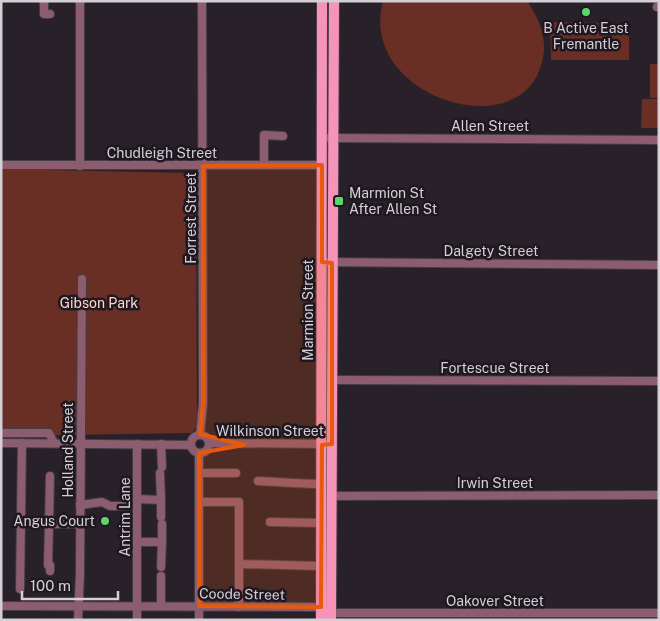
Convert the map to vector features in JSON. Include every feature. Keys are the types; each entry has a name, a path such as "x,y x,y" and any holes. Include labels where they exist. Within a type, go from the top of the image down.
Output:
{"main road":[{"name":"Marmion Street","path":"322,1 322,165 332,380 322,484 321,566 328,613"},
{"name":"Marmion Street","path":"321,620 328,613 332,496 327,444 327,263 333,138 334,1"}],"street":[{"path":"43,14 44,1"},
{"path":"80,1 80,166"},
{"name":"Forrest Street","path":"200,434 204,403 202,1"},
{"path":"264,165 264,136 283,136"},
{"name":"Allen Street","path":"322,138 659,140"},
{"name":"Chudleigh Street","path":"1,165 322,165"},
{"name":"Dalgety Street","path":"327,263 659,265"},
{"name":"Holland Street","path":"78,620 82,279"},
{"name":"Fortescue Street","path":"332,380 659,381"},
{"path":"1,433 49,433 54,443"},
{"path":"200,434 207,438 209,443 205,451 199,453 194,451 190,445 192,438 200,434"},
{"path":"1,443 190,445"},
{"path":"20,589 22,443"},
{"name":"Wilkinson Street","path":"209,443 327,444"},
{"name":"Antrim Lane","path":"137,444 137,620"},
{"path":"161,444 162,606"},
{"path":"199,453 199,620"},
{"path":"200,472 236,473"},
{"path":"50,476 48,524 48,565 50,564 50,570"},
{"path":"258,482 286,482 293,485 322,484"},
{"name":"Irwin Street","path":"332,496 659,495"},
{"path":"137,499 160,500"},
{"path":"80,505 102,502 110,506 128,506"},
{"path":"199,502 239,502 239,607"},
{"path":"270,522 322,523"},
{"path":"48,524 80,524"},
{"path":"137,542 162,542"},
{"path":"239,564 321,566"},
{"name":"Coode Street","path":"1,606 199,606 328,613"},
{"name":"Oakover Street","path":"328,613 659,613"}],"highlighted area":[{"path":"322,165 322,262 332,263 332,444 322,445 321,607 199,606 199,453 244,445 200,434 203,403 203,166"}],"green space":[{"path":"383,1 527,1 536,15 542,30 544,54 542,62 528,88 505,102 476,106 445,100 417,85 394,63 382,35"},
{"path":"550,22 629,23 629,60 551,60"},
{"path":"650,64 659,64 659,98 650,98"},
{"path":"642,99 659,99 659,128 641,128"},
{"name":"Gibson Park","path":"1,169 190,173 196,181 197,425 192,433 1,436"}],"place":[{"name":"B Active East Fremantle","path":"586,12"},
{"name":"Marmion St After Allen St","path":"339,201"},
{"name":"Angus Court","path":"105,521"}]}
